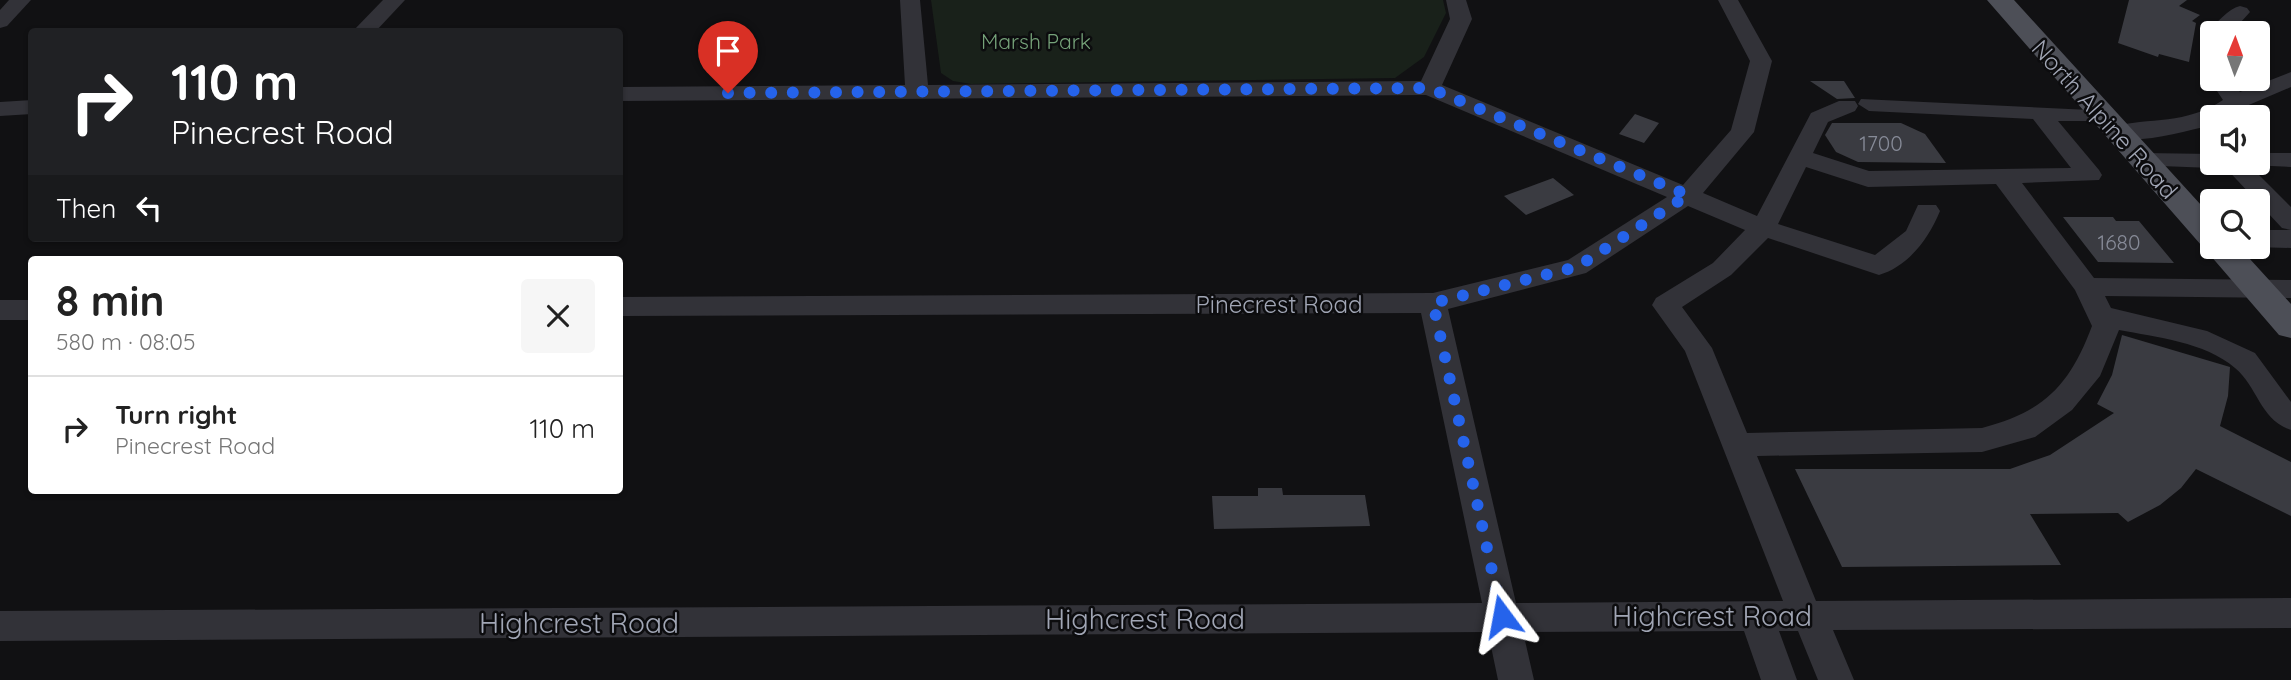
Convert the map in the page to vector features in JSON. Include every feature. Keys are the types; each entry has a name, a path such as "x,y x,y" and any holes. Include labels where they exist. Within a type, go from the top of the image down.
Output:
{"main road":[{"name":"North Alpine Road","path":"2000,0 2200,223"},
{"path":"2232,259 2291,326"}],"street":[{"path":"0,22 21,0"},
{"path":"366,28 395,0"},
{"path":"910,0 917,93"},
{"path":"1429,88 1461,19 1456,0"},
{"name":"Pinecrest Road","path":"623,307 1433,303 1577,267 1688,195 1742,132 1761,61 1728,0"},
{"path":"2231,21 2240,12"},
{"path":"2231,105 2291,79"},
{"path":"623,94 1429,88 1763,228 1879,266 1917,236 1927,211"},
{"path":"2228,91 2236,102"},
{"path":"1836,680 1698,348 1666,305 1722,269 1763,228 1819,118 1858,105 2040,113 2111,124 2166,128 2200,120"},
{"path":"0,110 28,107"},
{"path":"1800,158 1868,179 2090,175 2040,113"},
{"path":"2144,160 2200,161"},
{"path":"2270,160 2291,160"},
{"path":"2245,175 2291,222"},
{"path":"1737,445 1982,440 2024,429 2062,402 2090,369 2106,326 2087,288 2003,176"},
{"path":"2270,239 2291,239"},
{"path":"2087,288 2291,289"},
{"path":"1433,303 1516,680"},
{"path":"0,310 28,310"},
{"path":"2101,316 2213,343 2234,352 2252,367 2276,407 2291,419"},
{"name":"Highcrest Road","path":"0,626 2291,613"},
{"path":"1756,615 1779,680"}],"green space":[{"name":"Marsh Park","path":"931,0 1443,0 1446,13 1424,57 1395,78 971,84 953,81 941,73"}],"building":[{"path":"2129,0 2187,0 2179,6 2200,15 2192,21 2196,23 2189,62 2159,54 2158,57 2118,43"},
{"path":"1810,81 1844,81 1855,98 1837,99"},
{"path":"1635,114 1659,123 1644,143 1619,134"},
{"path":"1832,123 1901,123 1925,134 1946,163 1858,162 1836,152 1825,135"},
{"path":"1553,178 1574,195 1526,215 1504,196"},
{"path":"2063,217 2113,217 2116,221 2139,221 2174,263 2098,262"},
{"path":"2122,335 2230,367 2228,396 2220,426 2291,462 2291,516 2196,469 2181,488 2160,505 2128,522 2118,513 2030,514 2061,565 1842,567 1795,469 2010,469 2050,455 2114,413 2097,404 2112,375"},
{"path":"1258,488 1282,488 1283,495 1365,495 1370,526 1214,529 1212,496 1258,496"}],"route":[{"path":"728,93 1429,88 1688,195 1577,267 1433,303 1502,616"}]}
